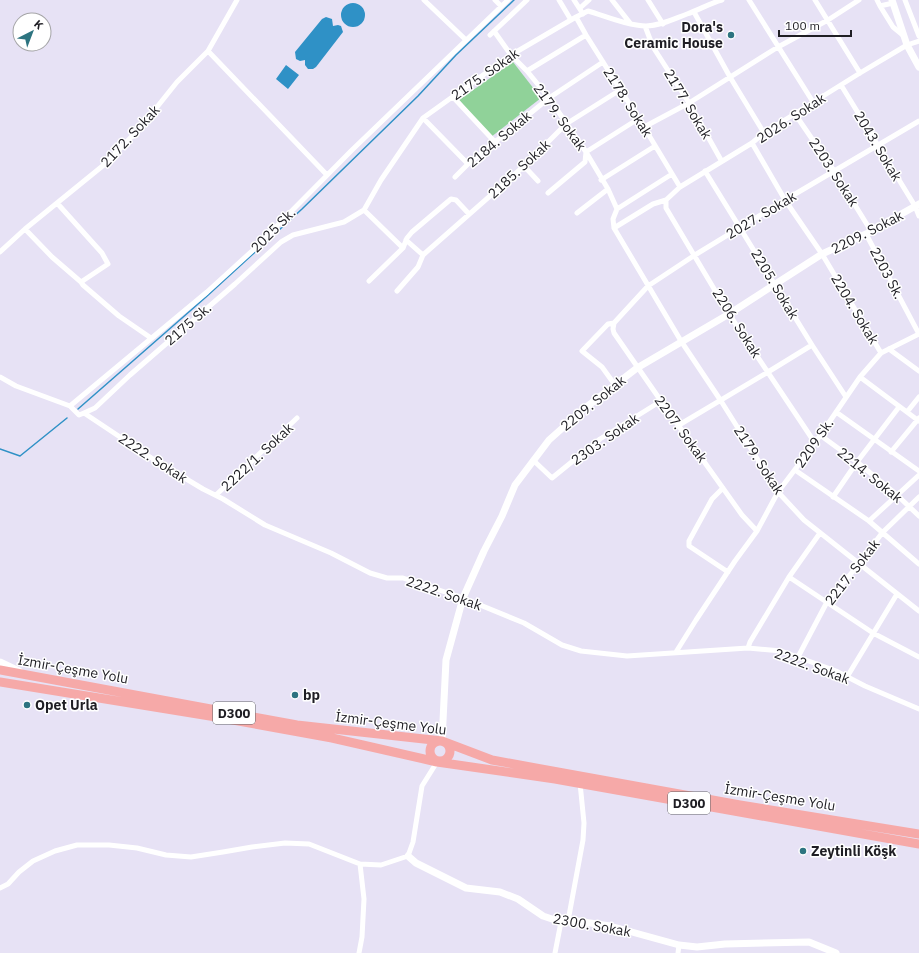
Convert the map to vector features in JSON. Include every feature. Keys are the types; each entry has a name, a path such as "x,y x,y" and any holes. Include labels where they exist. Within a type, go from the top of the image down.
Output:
{"highway":[{"name":"İzmir-Çeşme Yolu","path":"0,670 297,725 442,741 492,760 740,805 919,834"},
{"name":"İzmir-Çeşme Yolu","path":"0,682 224,718 332,738 437,762 580,783 919,844"},
{"path":"442,741 449,746 450,755 442,762 437,762 431,755 430,748 434,743 442,741"}],"street":[{"name":"2172. Sokak","path":"0,252 25,229 114,155 141,127 181,78 208,51 237,0"},
{"path":"424,0 466,40"},
{"path":"495,0 501,6"},
{"name":"2025 Sk.","path":"70,406 252,252 327,174 508,0"},
{"name":"2179. Sokak","path":"527,0 492,33 511,55 527,70 548,98 586,152 608,190 616,209"},
{"name":"2178. Sokak","path":"559,0 586,35 680,186"},
{"path":"574,0 583,14"},
{"path":"580,8 589,0"},
{"path":"612,0 630,23"},
{"path":"648,0 663,24"},
{"name":"2175. Sokak","path":"293,235 344,222 364,210 381,180 423,118 511,55 573,18 588,11 645,26 663,24 694,12 715,1 722,0"},
{"path":"748,0 813,102"},
{"path":"815,0 860,73"},
{"path":"644,127 689,103 778,47 828,20 859,0"},
{"path":"877,0 893,27 904,36"},
{"path":"906,0 919,36"},
{"path":"880,6 893,2 907,45 919,67"},
{"path":"694,12 730,77 764,133"},
{"name":"2177. Sokak","path":"645,26 653,47 689,103 721,160"},
{"path":"527,70 586,35"},
{"name":"2026. Sokak","path":"666,200 680,186 721,160 752,143 764,133 813,102 907,45 919,41"},
{"path":"208,51 327,174"},
{"name":"2184. Sokak","path":"455,177 468,164 548,98 603,62"},
{"name":"2043. Sokak","path":"841,86 917,205 919,216"},
{"name":"2185. Sokak","path":"397,291 418,267 423,255 524,166 566,124 620,90"},
{"path":"452,96 494,142"},
{"name":"2203. Sokak","path":"795,114 834,171 869,232"},
{"path":"423,118 468,164"},
{"path":"548,193 585,162 586,152 638,119"},
{"name":"2027. Sokak","path":"615,384 602,367 582,351 608,324 614,323 648,286 740,227 919,121"},
{"name":"2204. Sokak","path":"752,143 785,200 822,254 881,353"},
{"path":"602,180 655,146"},
{"path":"524,166 538,181"},
{"name":"2205. Sokak","path":"705,171 812,345 846,397"},
{"path":"666,200 653,204 614,228 613,220 616,209 672,174"},
{"path":"577,213 608,190"},
{"path":"369,281 403,248 406,240 412,232 451,199 456,200 469,214"},
{"name":"2206. Sokak","path":"666,200 666,208 729,314 815,443"},
{"path":"57,203 102,253 108,264 81,282"},
{"name":"2209. Sokak","path":"442,741 446,660 463,598 515,485 533,460 558,431 615,384 637,368 729,314 822,254 869,232 917,205"},
{"path":"364,210 403,248"},
{"name":"2179. Sokak","path":"614,228 682,341 778,492 804,520 919,611"},
{"path":"25,229 52,257 85,287 119,316 151,338"},
{"name":"2203 Sk.","path":"869,232 919,334"},
{"name":"2175 Sk.","path":"84,413 95,408 130,375 281,242 293,235"},
{"path":"406,240 423,255"},
{"name":"2207. Sokak","path":"614,323 612,329 614,333 637,368 742,515 757,531"},
{"name":"2209 Sk.","path":"676,652 728,572 757,531 778,492 815,443 860,377 881,353 919,334"},
{"path":"678,425 721,401 812,345"},
{"path":"889,349 919,371"},
{"name":"2222. Sokak","path":"0,377 16,386 70,406 78,415 84,413 203,490 216,495 265,525 331,552 370,573 387,578 403,578 463,598 524,623 562,644 581,650 627,656 748,648 781,651 836,671 865,686 919,709"},
{"path":"860,377 899,407 919,420 891,452"},
{"path":"907,412 919,396"},
{"name":"2303. Sokak","path":"533,460 552,478 600,439 661,401"},
{"path":"833,497 857,462 899,407"},
{"path":"836,412 919,471"},
{"name":"2222/1. Sokak","path":"216,495 297,418"},
{"name":"2214. Sokak","path":"820,435 857,462 897,495 919,516"},
{"path":"795,470 869,521 919,564"},
{"path":"869,521 919,475"},
{"path":"723,488 712,499 689,541 689,546 728,572"},
{"name":"2217. Sokak","path":"798,657 827,602 859,564 882,533 919,497"},
{"path":"748,648 750,642 789,577 820,533"},
{"path":"789,577 873,633 919,657"},
{"path":"847,677 897,594"},
{"path":"0,662 26,675"},
{"path":"0,888 8,884 19,872 33,861 55,851 77,845 109,845 137,848 166,855 191,857 279,844 309,844 360,864 381,865 408,856 413,842 422,786 437,762"},
{"path":"556,953 565,922 583,840 584,822 580,783"},
{"name":"2300. Sokak","path":"408,856 416,863 466,888 500,892 518,899 543,916 565,922 577,921 610,926 679,945 697,947 726,944 809,942 836,953"},
{"path":"359,953 362,937 364,899 360,864"},
{"path":"678,953 679,945"}],"green space":[{"path":"513,62 541,98 491,137 459,100"}],"water":[{"path":"353,3 361,7 365,15 361,23 353,27 345,23 341,15 345,7"},
{"path":"326,17 332,19 333,26 341,26 343,32 316,67 313,69 308,69 305,65 305,60 300,61 296,59 295,52 322,19"},
{"path":"286,65 299,75 288,89 276,79"}],"waterway":[{"path":"78,409 206,297 302,209 418,96 456,55 514,0"},
{"path":"0,449 20,456 67,418"}],"place":[{"name":"Dora's Ceramic House","path":"731,35"},
{"name":"bp","path":"295,695"},
{"name":"Opet Urla","path":"27,705"},
{"name":"Zeytinli Köşk","path":"803,851"}]}
